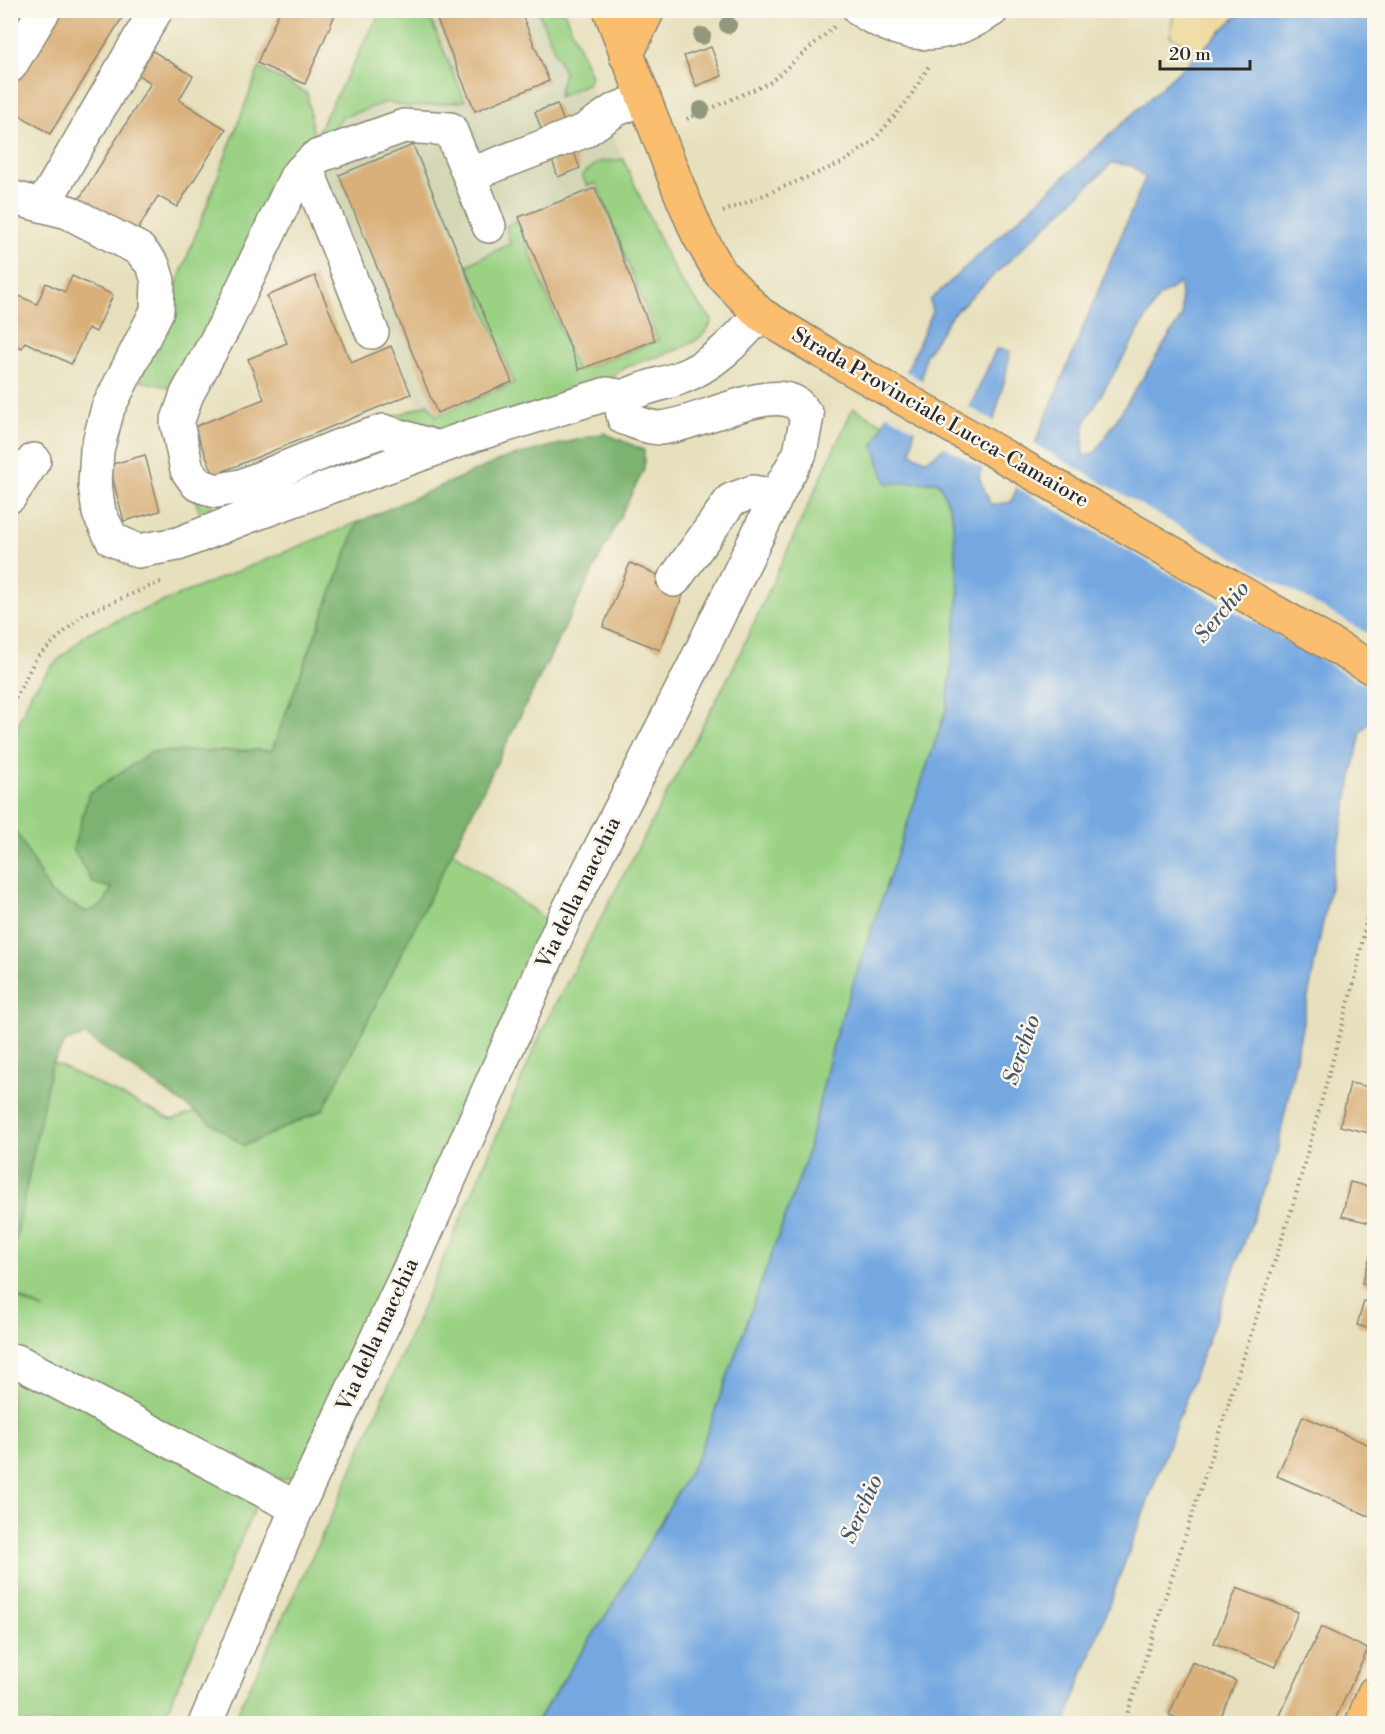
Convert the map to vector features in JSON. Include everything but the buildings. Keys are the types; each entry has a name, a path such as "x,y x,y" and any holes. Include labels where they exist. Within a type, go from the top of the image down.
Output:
{"main road":[{"name":"Strada Provinciale Lucca-Camaiore","path":"610,10 626,56 698,234 721,274 760,314 1374,669"},
{"path":"626,56 648,10"},
{"path":"1362,1724 1374,1693"}],"street":[{"path":"10,66 44,10"},
{"path":"43,205 156,10"},
{"path":"848,18 885,25 904,32 927,33 951,30 977,21 992,10"},
{"path":"469,175 584,131 615,110 643,99"},
{"path":"439,448 383,431 241,486 216,491 197,484 187,470 177,423 187,394 226,323 297,175 316,157 404,126 450,129 489,226"},
{"path":"306,167 372,332"},
{"path":"10,197 68,212 139,249 153,265 158,281 157,311 108,408 97,450 95,484 99,513 112,539 138,551 178,544 439,448 607,394 624,397 635,391 678,379 710,363 760,314"},
{"name":"Via della macchia","path":"205,1724 297,1508 414,1259 565,917 800,453 805,434 807,416 797,403 784,399 771,398 686,423 660,428 648,427 624,418 621,406 624,397"},
{"path":"10,496 34,460"},
{"path":"674,579 731,500 753,492 764,494 774,502"},
{"path":"10,1360 17,1360 297,1508"}],"path":[{"path":"687,119 769,83 848,18"},
{"path":"722,212 844,162 873,141 909,99 951,30"},
{"path":"1124,1724 1293,1205 1355,979 1374,880"},
{"path":"10,1716 23,1724"}],"shaded area":[{"path":"427,11 538,11 564,73 559,96 588,83 623,159 599,162 596,182 658,340 577,372 517,220 511,244 467,265 514,383 435,416 428,404 419,407 312,150 343,117 387,102 408,107 464,101"}],"green space":[{"path":"381,11 427,11 465,101 408,107 387,102 343,117 312,150 181,396 165,386 140,381 259,68 307,93 314,138"},
{"path":"538,11 564,11 591,76 588,83 558,97 564,73"},
{"path":"623,159 667,256 682,283 712,320 698,339 674,351 623,369 604,385 205,527 193,494 199,495 219,513 387,419 428,404 436,416 514,383 467,265 510,244 506,226 517,220 577,371 658,340 596,183 587,186 582,175 599,162"},
{"path":"853,408 884,424 874,446 939,482 952,513 959,593 947,707 835,1037 805,1162 699,1455 617,1598 535,1723 232,1724 337,1504 547,1020 733,668"},
{"path":"604,433 644,450 644,469 323,1110 244,1146 86,1036 66,1041 51,1066 16,1239 11,1249 11,826 51,894 87,912 103,905 112,888 93,883 73,849 89,793 152,752 272,750 358,522 505,458"},
{"path":"358,522 272,750 152,752 112,888 103,905 87,912 51,894 11,826 11,741 31,693 52,666 89,632"},
{"path":"452,851 552,924 299,1475 284,1479 267,1479 162,1723 11,1723 11,1296 44,1310 11,1293 10,1141 50,1061 172,1120 196,1112 244,1146 323,1110"}],"sand":[{"path":"1174,11 1242,11 1200,52 1170,36"}],"water":[{"name":"Serchio","path":"1242,11 1374,11 1374,715 1361,732 1276,1157 1065,1723 535,1724 617,1598 699,1455 805,1162 835,1037 947,707 959,593 952,513 939,482 886,483 874,446 932,313 930,300","holes":["1112,163 1133,166 1145,178 1011,502 991,505 979,477 1010,351 996,349 957,429 936,454 925,460 911,453 925,356 951,316","1180,283 1182,316 1096,452 1083,457 1084,424 1158,298"]}],"pier":[{"path":"904,370 924,382 917,431 885,413"},
{"path":"966,405 997,423 984,469 941,445 955,428"},
{"path":"1032,443 1374,637 1374,690 1014,486"}]}
